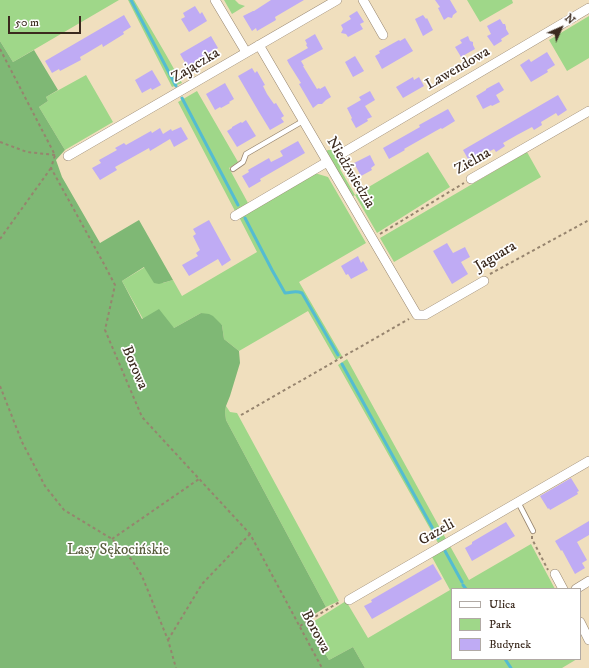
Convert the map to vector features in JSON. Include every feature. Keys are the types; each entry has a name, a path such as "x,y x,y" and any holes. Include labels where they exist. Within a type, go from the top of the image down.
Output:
{"street":[{"path":"215,0 246,52"},
{"name":"Zajączka","path":"68,156 337,0"},
{"path":"363,0 383,35"},
{"name":"Lawendowa","path":"341,154 589,8"},
{"name":"Niedźwiedzia","path":"259,46 417,315"},
{"name":"Zielna","path":"471,179 589,112"},
{"path":"235,216 327,162"},
{"name":"Jaguara","path":"417,315 425,315 484,281"},
{"name":"Gazeli","path":"349,600 589,461"},
{"path":"555,574 562,588"},
{"path":"578,588 589,581"},
{"path":"581,624 589,640"}],"lane":[{"path":"233,169 243,162 246,154 303,121"},
{"path":"518,502 533,531"}],"path":[{"path":"0,49 55,155 51,168 0,239"},
{"path":"0,142 27,152 68,156"},
{"name":"Borowa","path":"51,168 115,285 105,330 142,417 250,534 322,668"},
{"name":"Zielna","path":"373,239 471,179"},
{"name":"Jaguara","path":"484,281 488,276 589,220"},
{"path":"241,415 417,315"},
{"path":"0,386 22,442 45,486 64,510 112,539 132,560 142,576 168,640 176,668"},
{"path":"112,539 199,479"},
{"path":"533,531 532,539 548,570 555,574"},
{"path":"168,640 202,584 250,534"},
{"path":"300,626 348,597 349,600"}],"green space":[{"path":"0,0 119,0 13,62 0,41"},
{"path":"128,0 134,0 182,83 172,87"},
{"path":"224,0 235,0 239,4 245,6 232,14"},
{"path":"467,0 512,0 513,3 480,22"},
{"path":"589,16 589,58 567,71 549,40"},
{"name":"Lasy Sękocińskie","path":"0,41 13,62 34,50 58,90 46,97 48,101 39,107 65,150 56,160 62,177 100,243 139,220 173,280 159,284 154,283 144,267 122,281 142,319 159,309 174,328 201,313 209,314 222,325 224,339 239,351 240,363 226,406 226,420 326,607 305,620 329,660 353,647 365,668 0,668"},
{"path":"86,75 113,122 65,150 39,107 48,101 46,97"},
{"path":"197,91 238,162 229,168 248,203 235,211 178,102"},
{"path":"328,150 338,150 343,160 340,169 355,195 352,197 325,152"},
{"path":"428,152 450,187 377,233 355,195"},
{"path":"527,152 541,177 394,262 380,238"},
{"path":"313,174 328,177 366,243 299,282 342,356 336,360 308,311 239,351 224,339 222,325 201,313 174,328 143,319 122,281 145,267 163,283 173,280 182,296 257,252 239,217"},
{"path":"347,359 446,539 438,543 338,365"},
{"path":"226,406 230,412 237,413 339,601 326,607 226,420"},
{"path":"531,544 554,588 451,588 451,660 575,660 562,668 365,668 353,647 329,660 308,625 346,601 368,638 450,590 432,557 450,546 469,580"}],"building":[{"path":"271,0 304,0 275,17 276,20 257,31 256,28 252,31 243,16"},
{"path":"435,0 450,0 457,12 452,18 448,17 444,20 438,8 440,7"},
{"path":"195,6 200,14 202,12 207,21 189,32 181,19 185,17 183,13"},
{"path":"357,11 364,22 360,24 363,29 348,37 346,34 341,33 343,29 341,25 351,19 349,16"},
{"path":"124,15 131,27 123,32 124,34 103,47 102,44 80,57 81,60 60,71 59,69 52,73 45,61"},
{"path":"423,15 426,19 427,18 433,30 423,36 415,19"},
{"path":"500,19 503,24 505,24 509,34 494,46 487,36 491,34 487,26"},
{"path":"315,34 323,49 301,61 317,89 325,86 331,97 322,104 318,104 313,108 299,84 301,83 287,60 308,48 305,40"},
{"path":"211,36 218,48 211,52 212,55 204,60 195,65 194,63 187,66 180,54"},
{"path":"468,36 470,41 473,42 475,49 461,57 455,47 462,43 460,40"},
{"path":"405,38 413,51 382,69 375,56 380,53 379,51"},
{"path":"547,52 555,65 547,70 548,72 531,82 520,65 529,59 531,62"},
{"path":"355,56 364,71 353,77 345,62"},
{"path":"252,68 255,73 257,71 265,85 263,86 267,94 274,104 276,103 284,116 281,118 284,122 270,130 238,76"},
{"path":"152,70 161,85 142,93 135,80"},
{"path":"413,77 414,80 419,77 424,86 403,98 396,87"},
{"path":"499,82 504,90 496,95 500,102 483,109 476,96"},
{"path":"225,83 234,99 229,102 230,103 215,110 206,94"},
{"path":"370,91 375,100 365,106 372,117 356,128 347,108 361,100 359,97"},
{"path":"558,95 567,110 558,116 556,113 541,122 542,125 534,130 532,127 503,143 505,146 496,152 494,149 479,157 481,160 472,166 463,150"},
{"path":"448,109 455,121 389,159 383,148 420,127 419,125"},
{"path":"246,120 256,136 237,147 227,131"},
{"path":"181,127 188,139 174,147 170,139 150,151 149,148 115,167 117,170 100,180 92,168 101,163 99,160 117,150 115,148 124,143 126,145 151,131 152,133 160,128 163,134 171,129 172,131"},
{"path":"298,141 305,153 260,179 261,181 249,188 242,176 249,172 248,170 269,158 271,162 283,156 280,151"},
{"path":"370,155 375,165 371,168 372,170 361,176 354,163"},
{"path":"209,220 231,260 222,266 218,259 189,276 182,265 198,256 196,253 200,250 193,236 196,234 193,229"},
{"path":"447,243 453,253 465,247 470,257 461,262 468,274 452,284 433,251"},
{"path":"358,256 361,263 363,261 368,270 351,279 348,274 346,275 341,266"},
{"path":"571,478 579,491 577,492 578,494 550,510 549,508 548,509 540,496"},
{"path":"589,521 589,535 577,542 587,560 582,563 585,568 575,574 562,550 561,551 555,541"},
{"path":"506,522 515,536 472,561 465,548 472,544 472,542"},
{"path":"433,564 442,579 372,619 364,606 372,602 371,600"}],"waterway":[{"path":"131,0 176,86"},
{"path":"182,98 238,205"},
{"path":"245,218 285,293 302,293 338,355"},
{"path":"342,364 438,538"},
{"path":"445,551 462,582"},
{"path":"506,660 511,668"}]}
